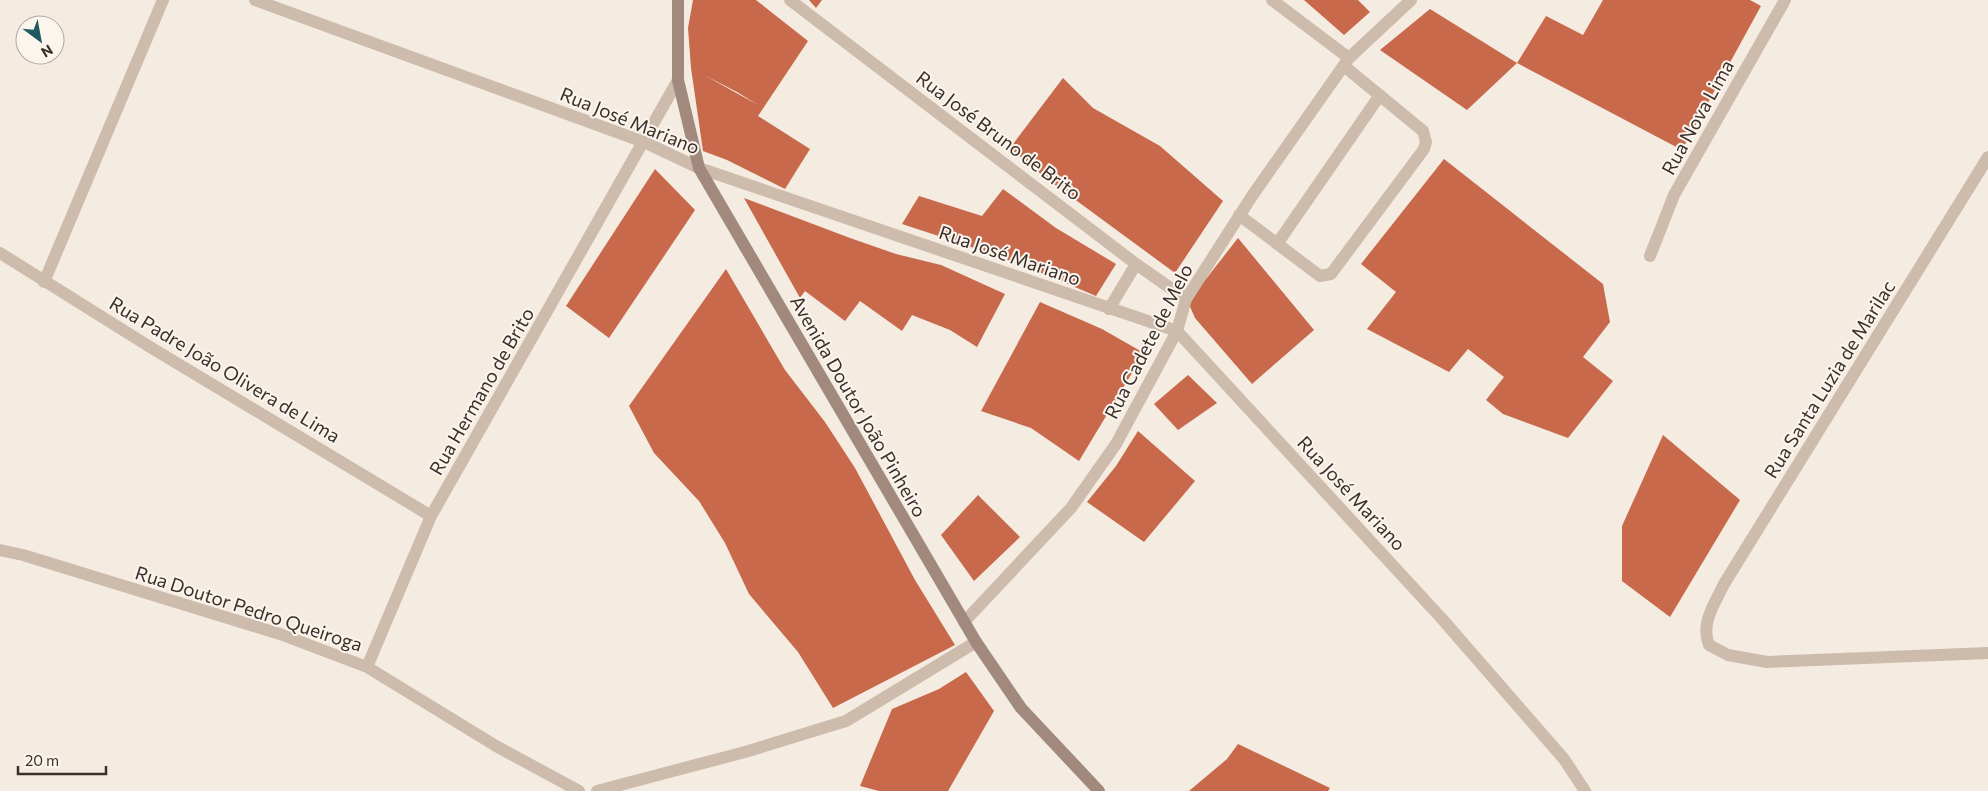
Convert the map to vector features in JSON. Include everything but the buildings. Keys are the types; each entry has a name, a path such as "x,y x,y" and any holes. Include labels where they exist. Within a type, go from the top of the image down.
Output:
{"main road":[{"name":"Avenida Doutor João Pinheiro","path":"678,0 678,80 699,168 976,642 1021,708 1099,791"}],"street":[{"path":"44,282 163,0"},
{"name":"Rua José Mariano","path":"255,0 644,142 699,168 1177,331 1444,620 1564,760 1585,791"},
{"name":"Rua José Bruno de Brito","path":"790,0 1136,264 1186,299"},
{"path":"1239,215 1320,276 1331,274 1424,149 1426,142 1423,131 1380,95 1347,62 1272,0"},
{"name":"Rua Cadete de Melo","path":"964,622 1071,508 1116,444 1177,331 1186,299 1239,215 1347,62 1411,0"},
{"name":"Rua Nova Lima","path":"1650,256 1674,195 1785,0"},
{"name":"Rua Hermano de Brito","path":"367,667 432,516 678,80"},
{"path":"1277,244 1380,95"},
{"name":"Rua Santa Luzia de Marilac","path":"1988,157 1730,576 1706,622 1705,637 1709,646 1728,655 1767,662 1988,653"},
{"name":"Rua Padre João Olivera de Lima","path":"0,253 44,282 432,516"},
{"path":"1110,309 1136,264"},
{"name":"Rua Doutor Pedro Queiroga","path":"0,550 280,634 367,667 496,746 579,791"},
{"path":"597,791 745,752 846,721 976,642"}]}
